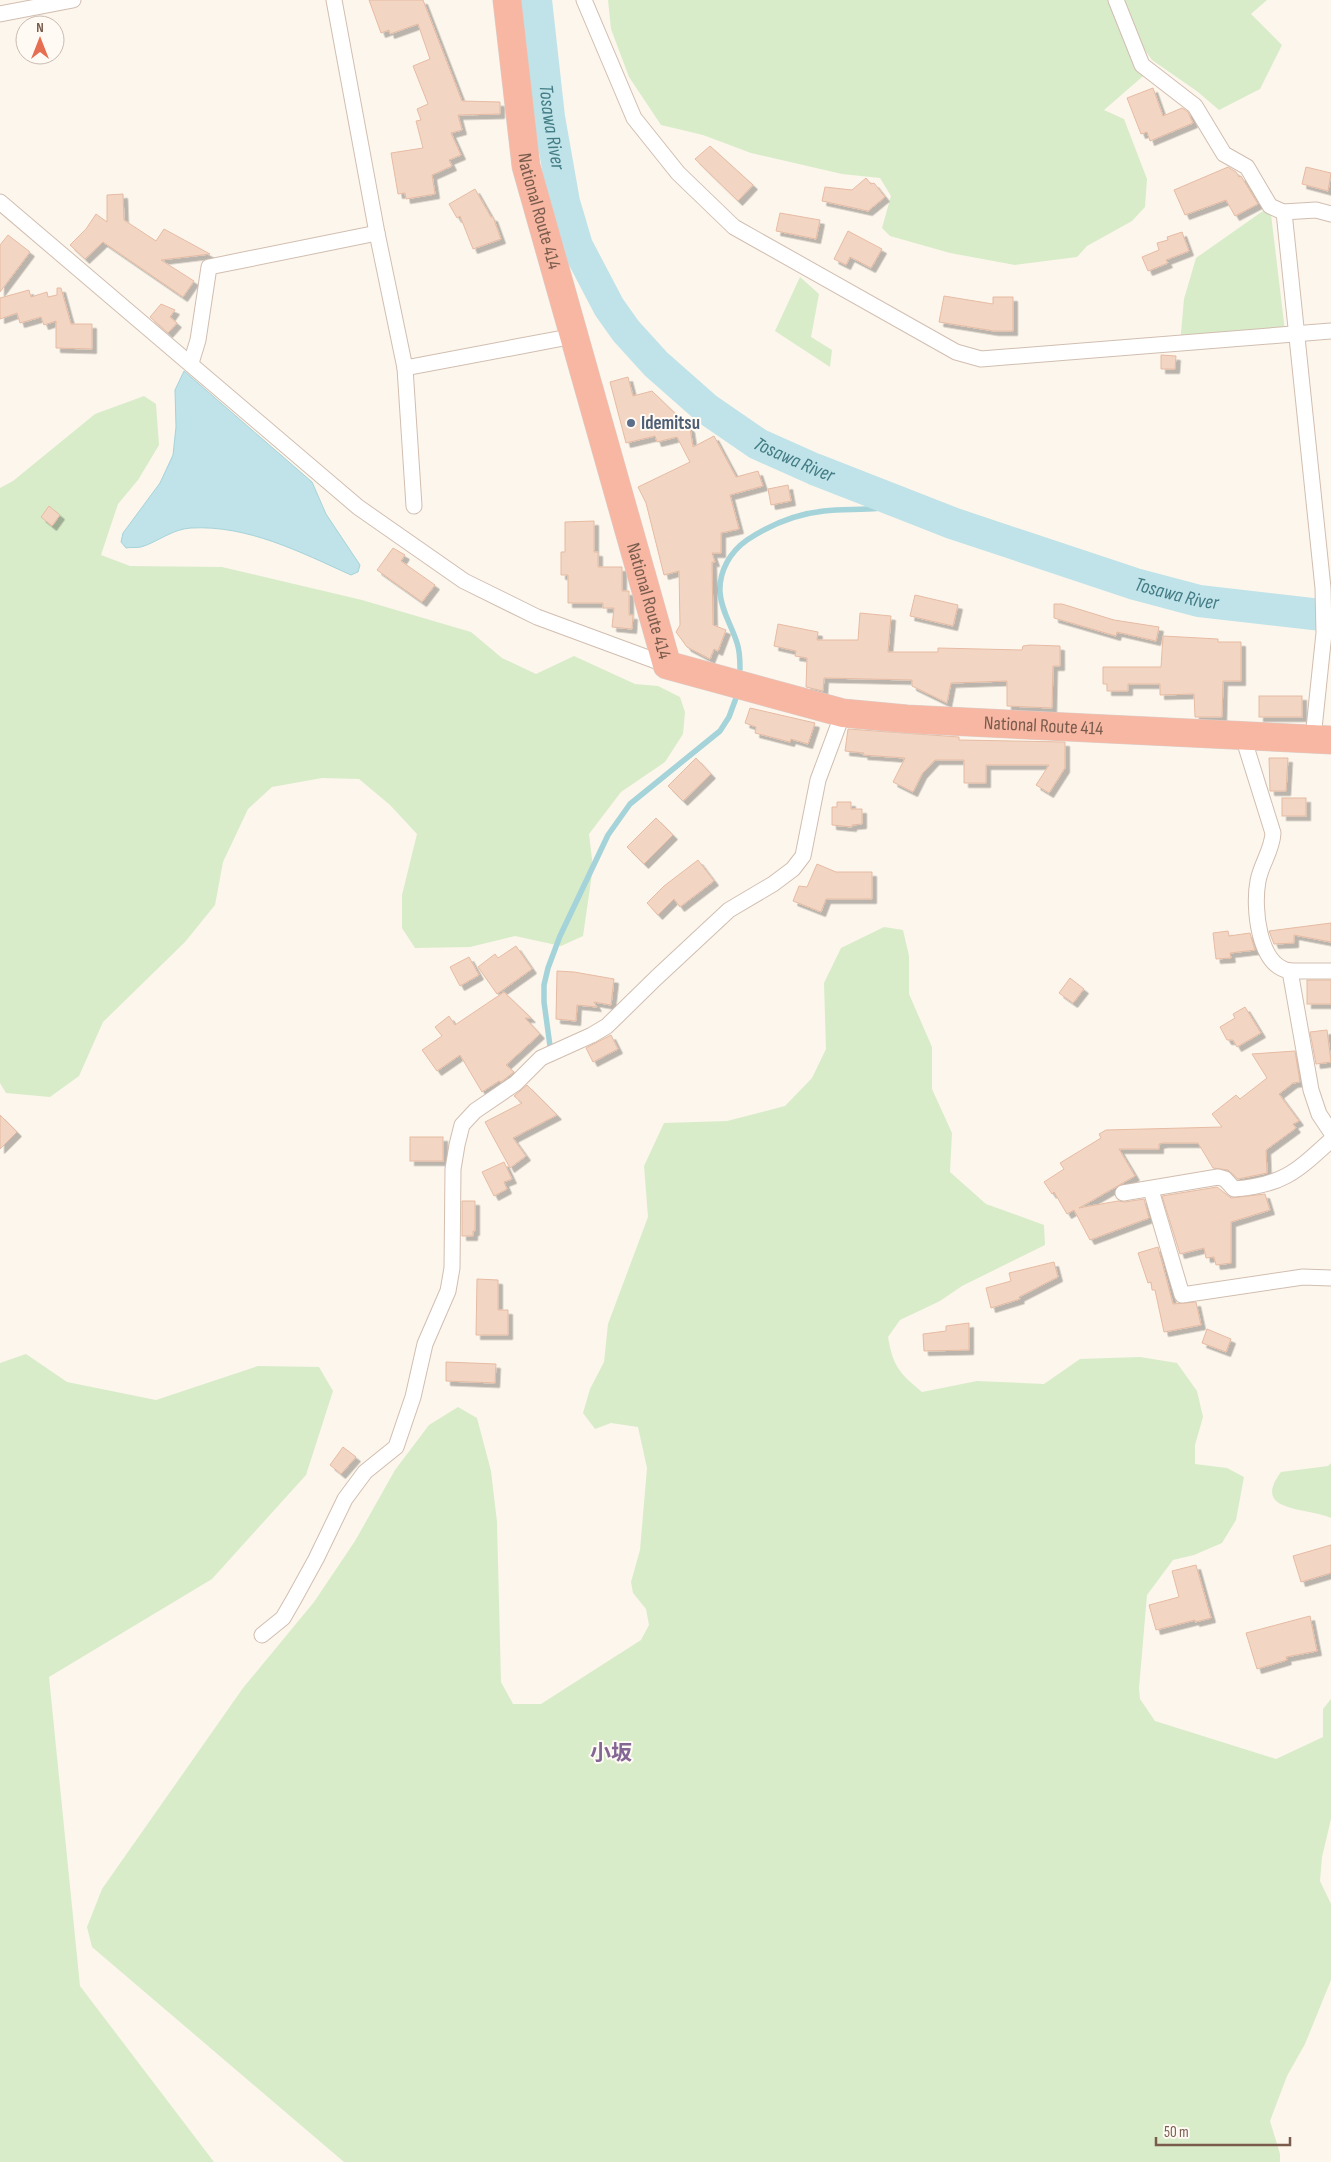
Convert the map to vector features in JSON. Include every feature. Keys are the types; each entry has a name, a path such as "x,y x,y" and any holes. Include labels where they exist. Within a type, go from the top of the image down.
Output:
{"highway":[{"name":"National Route 414","path":"507,0 526,166 667,665 759,692 843,713 907,719 1243,737 1322,739"}],"street":[{"path":"0,14 73,0"},
{"path":"334,0 377,233 405,368 414,506"},
{"path":"584,0 634,118 678,173 734,226 956,352 981,359 1331,331"},
{"path":"1116,0 1142,65 1196,106 1224,154 1246,166 1270,206 1284,212 1316,210 1331,214"},
{"path":"0,202 191,363 358,508 464,580 537,617 667,665"},
{"path":"1284,212 1327,588 1324,633 1322,739"},
{"path":"191,363 198,340 209,267 377,233"},
{"path":"405,368 574,336"},
{"path":"262,1635 284,1618 316,1559 345,1499 365,1472 396,1447 413,1398 425,1344 448,1291 452,1268 454,1168 462,1126 475,1111 516,1083 541,1058 592,1035 607,1026 729,910 773,884 793,869 803,856 818,780 843,713"},
{"path":"1243,737 1273,833 1272,845 1257,884 1259,928 1267,954 1282,970 1331,971"},
{"path":"1290,971 1311,1090 1319,1114 1331,1132"},
{"path":"1123,1194 1218,1177 1225,1179 1234,1189 1278,1181 1302,1167 1331,1140"},
{"path":"1151,1190 1182,1295 1303,1277 1331,1278"}],"green space":[{"path":"608,0 1267,0 1251,14 1282,45 1260,89 1219,110 1198,92 1152,60 1133,34 1149,71 1104,110 1124,119 1147,179 1145,207 1132,221 1087,246 1077,257 1015,265 950,253 890,236 882,228 891,196 880,178 842,174 751,153 703,135 661,125 629,77 611,29"},
{"path":"1270,206 1285,331 1180,344 1184,299 1196,258"},
{"path":"800,277 819,294 811,337 832,350 830,367 775,331"},
{"path":"144,396 156,404 159,445 138,480 118,504 101,555 130,566 222,567 362,600 471,632 502,658 536,674 574,656 635,684 658,686 680,697 685,712 683,734 665,762 621,792 589,834 593,867 583,936 561,946 515,936 470,947 415,948 402,928 402,895 417,834 390,805 359,779 322,778 272,787 248,809 223,862 215,905 185,942 103,1022 79,1076 50,1097 6,1093 0,1083 0,488 13,481 95,414"},
{"path":"884,927 903,930 909,956 909,994 932,1047 932,1089 952,1133 950,1172 986,1204 1044,1225 1045,1245 962,1286 940,1301 900,1320 888,1337 892,1355 898,1368 922,1392 977,1381 1044,1384 1080,1359 1140,1357 1177,1363 1197,1391 1203,1417 1195,1445 1195,1464 1227,1468 1244,1477 1236,1520 1222,1543 1194,1555 1173,1560 1147,1595 1139,1688 1140,1699 1155,1721 1276,1759 1323,1737 1323,1709 1331,1699 1331,1819 1322,1857 1320,1881 1331,1904 1331,1980 1305,2044 1287,2076 1270,2121 1280,2154 1280,2162 344,2162 92,1947 87,1927 102,1889 243,1688 314,1602 355,1541 395,1470 429,1425 458,1407 477,1418 491,1471 497,1522 501,1682 513,1704 541,1704 641,1640 649,1625 646,1609 633,1593 631,1582 640,1550 647,1468 638,1427 611,1423 595,1429 583,1413 590,1389 604,1362 608,1324 648,1217 644,1166 664,1123 727,1121 785,1106 812,1078 826,1049 824,983 841,948"},
{"path":"26,1354 67,1382 156,1400 258,1366 319,1367 333,1391 306,1475 212,1579 49,1677 80,1986 214,2162 0,2162 0,1363"},
{"path":"1331,1463 1331,1518 1286,1506 1277,1502 1272,1495 1273,1485 1281,1472 1328,1466"}],"water":[{"path":"184,371 312,482 326,514 360,565 358,572 351,575 293,549 253,535 212,528 184,529 141,547 126,548 121,542 123,533 160,483 173,455 176,427 175,390"}],"building":[{"path":"369,0 423,0 462,101 500,102 500,114 458,115 462,130 451,133 461,155 449,160 452,166 432,175 435,194 406,199 405,193 398,194 391,153 423,148 416,121 421,120 417,109 428,104 413,66 430,59 418,24 390,34 389,30 381,33"},
{"path":"1153,88 1163,116 1182,108 1188,112 1193,123 1150,141 1147,132 1141,134 1127,98"},
{"path":"710,146 753,185 738,201 695,159"},
{"path":"1228,167 1236,172 1239,177 1241,176 1258,204 1235,216 1226,200 1185,215 1174,190"},
{"path":"1306,167 1331,173 1328,191 1302,184"},
{"path":"866,178 871,184 874,183 885,197 868,211 822,201 825,187 852,190"},
{"path":"475,189 491,217 493,217 501,239 473,249 460,216 457,218 449,204"},
{"path":"123,194 124,220 156,241 164,229 210,254 161,260 194,281 183,297 103,242 85,259 70,245 86,229 96,214 107,222 107,195"},
{"path":"780,213 820,220 816,239 776,231"},
{"path":"848,231 882,249 871,268 850,257 846,265 834,259"},
{"path":"1182,232 1189,251 1166,260 1168,263 1148,271 1142,257 1159,250 1157,243 1168,240 1167,237"},
{"path":"8,235 30,252 0,292 0,245"},
{"path":"57,288 61,288 71,324 92,324 92,349 56,348 56,321 44,325 41,317 20,323 17,313 0,319 0,298 29,290 31,297 47,292 48,297 57,295"},
{"path":"944,296 993,304 993,297 1013,297 1013,331 994,331 939,322"},
{"path":"161,304 175,310 170,317 177,323 168,333 150,317"},
{"path":"1161,355 1176,356 1175,369 1161,369"},
{"path":"628,377 633,396 652,391 690,428 693,447 714,436 736,477 758,471 763,486 730,495 739,529 721,533 721,553 712,553 715,562 712,562 713,625 726,630 718,651 714,649 710,659 687,647 676,632 680,625 679,571 664,575 646,503 638,487 690,462 677,437 657,442 655,436 626,443 610,382"},
{"path":"788,485 791,501 771,505 768,489"},
{"path":"49,506 60,515 52,526 41,517"},
{"path":"594,521 594,552 598,552 598,567 622,567 622,591 629,591 629,615 633,615 632,629 612,627 614,608 603,608 603,603 568,603 568,575 561,575 561,552 565,552 565,522"},
{"path":"393,548 405,555 401,561 435,585 422,602 377,570"},
{"path":"915,595 958,605 953,626 910,616"},
{"path":"1054,604 1062,604 1114,620 1159,627 1156,641 1117,632 1116,636 1054,618"},
{"path":"860,613 891,616 888,652 938,652 938,648 1022,650 1023,646 1030,645 1060,646 1060,666 1053,666 1052,708 1007,706 1007,681 951,683 947,703 912,686 912,680 824,678 823,691 806,687 807,658 795,656 796,651 774,646 778,624 818,632 817,640 858,640"},
{"path":"1163,636 1218,639 1218,642 1241,642 1241,681 1223,681 1222,717 1195,717 1194,694 1160,695 1160,684 1128,684 1128,691 1107,691 1107,684 1103,684 1103,667 1161,667"},
{"path":"1259,696 1302,696 1302,717 1259,717"},
{"path":"750,708 815,723 808,744 791,739 790,742 755,733 756,727 745,723"},
{"path":"848,729 959,737 959,740 1065,742 1065,768 1049,793 1036,785 1049,765 986,765 986,783 964,783 964,760 935,760 922,774 913,792 893,782 905,758 863,755 864,753 845,751"},
{"path":"696,758 711,774 683,801 668,786"},
{"path":"1269,758 1288,758 1286,791 1270,791"},
{"path":"1282,798 1306,798 1306,816 1282,816"},
{"path":"837,802 851,802 851,809 862,809 862,824 852,825 852,827 832,825 832,807 837,807"},
{"path":"656,818 673,835 644,864 627,847"},
{"path":"698,860 714,881 680,907 674,899 658,915 647,903 664,886"},
{"path":"817,864 836,872 872,872 872,899 826,899 821,912 793,901 799,886 807,887"},
{"path":"1331,923 1331,942 1294,935 1294,943 1274,944 1269,931"},
{"path":"1228,931 1229,936 1250,933 1255,950 1230,953 1231,958 1216,959 1213,933"},
{"path":"516,946 532,969 497,994 478,967 495,954 498,958"},
{"path":"469,957 479,975 460,986 450,967"},
{"path":"557,971 614,979 611,1005 594,1002 597,1007 577,1005 576,1021 556,1019"},
{"path":"1070,978 1084,989 1073,1003 1059,993"},
{"path":"1307,980 1331,980 1331,1004 1307,1004"},
{"path":"504,992 531,1018 525,1018 540,1034 506,1065 514,1072 501,1082 499,1081 482,1092 460,1055 437,1071 422,1050 442,1036 435,1027 449,1016 455,1025"},
{"path":"1245,1007 1261,1033 1237,1047 1233,1040 1227,1040 1220,1027 1235,1018 1233,1014"},
{"path":"1327,1030 1331,1062 1316,1064 1310,1032"},
{"path":"611,1035 618,1049 593,1062 586,1048"},
{"path":"1295,1051 1300,1082 1293,1083 1279,1094 1299,1121 1293,1124 1296,1128 1266,1150 1267,1173 1238,1179 1228,1170 1213,1168 1198,1143 1163,1143 1159,1144 1159,1149 1119,1149 1135,1176 1079,1208 1118,1201 1125,1202 1144,1199 1149,1218 1090,1240 1074,1210 1067,1214 1054,1192 1052,1194 1044,1182 1064,1169 1060,1163 1101,1138 1099,1134 1106,1130 1222,1127 1212,1114 1236,1095 1240,1099 1267,1078 1252,1054"},
{"path":"527,1085 557,1115 513,1138 526,1156 510,1168 485,1122 522,1103 514,1096"},
{"path":"0,1115 17,1132 0,1149"},
{"path":"410,1137 443,1137 443,1161 410,1161"},
{"path":"504,1162 512,1179 504,1182 507,1189 494,1196 482,1172"},
{"path":"1217,1187 1231,1198 1265,1194 1270,1210 1231,1222 1231,1263 1216,1265 1214,1257 1206,1258 1204,1248 1180,1254 1162,1196"},
{"path":"462,1201 475,1201 475,1231 473,1231 473,1236 462,1236"},
{"path":"1158,1247 1173,1304 1196,1302 1201,1325 1164,1332 1155,1290 1152,1290 1151,1282 1148,1283 1138,1253"},
{"path":"1054,1262 1058,1277 1019,1297 1020,1299 991,1308 986,1288 1011,1281 1009,1273"},
{"path":"477,1279 498,1280 498,1310 508,1310 508,1335 476,1335"},
{"path":"969,1323 969,1350 924,1351 923,1334 946,1331 946,1326"},
{"path":"1207,1329 1231,1339 1226,1352 1202,1343"},
{"path":"446,1362 496,1364 495,1383 446,1381"},
{"path":"343,1447 356,1457 341,1474 330,1465"},
{"path":"1331,1545 1331,1573 1301,1582 1293,1556"},
{"path":"1196,1565 1211,1618 1156,1630 1149,1605 1179,1597 1172,1571"},
{"path":"1310,1616 1317,1651 1286,1657 1287,1660 1257,1669 1246,1633"}],"waterway":[{"name":"Tosawa River","path":"536,0 549,117 564,202 577,246 609,307 626,331 656,364 707,409 758,444 814,469 952,523 1135,584 1199,601 1331,616"},
{"path":"740,669 738,646 724,612 720,592 721,577 735,550 756,534 793,517 813,512 874,509 904,503"},
{"path":"550,1046 544,1002 544,985 548,968 560,936 608,835 630,804 720,731 729,717 736,698"}],"place":[{"name":"Idemitsu","path":"631,423"}],"district":[{"name":"小坂","path":"611,1753"}]}
